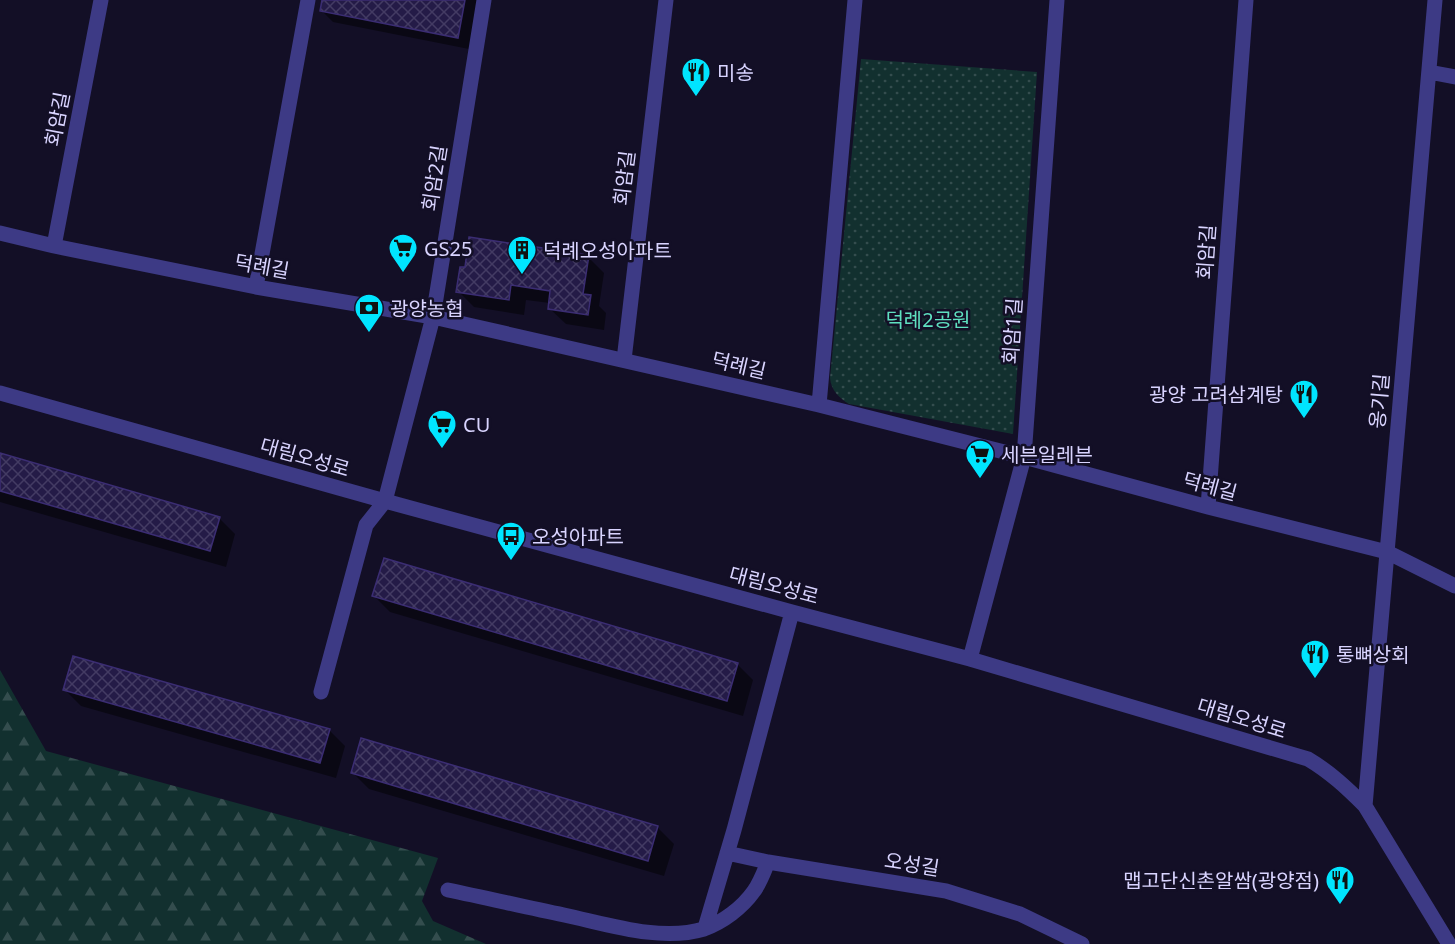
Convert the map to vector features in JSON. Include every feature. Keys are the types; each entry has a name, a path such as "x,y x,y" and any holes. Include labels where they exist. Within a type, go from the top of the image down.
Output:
{"street":[{"name":"회암길","path":"54,246 101,0"},
{"path":"255,287 308,0"},
{"name":"회암2길","path":"386,501 433,317 484,0"},
{"name":"회암길","path":"624,360 666,0"},
{"path":"819,405 855,0"},
{"name":"회암1길","path":"970,659 1024,457 1057,0"},
{"name":"회암길","path":"1208,507 1246,0"},
{"name":"옹기길","path":"1365,806 1435,0"},
{"path":"1429,72 1455,77"},
{"name":"덕례길","path":"0,233 255,287 433,317 819,405 1387,552 1455,586"},
{"name":"대림오성로","path":"0,393 386,501 970,659 1308,759 1348,788 1365,806 1449,944"},
{"path":"321,692 366,525 386,501"},
{"path":"705,928 792,612"},
{"name":"오성길","path":"727,853 768,862 946,891 1020,914 1082,944"},
{"path":"448,890 628,929 664,934 688,932 723,920 744,904 755,890 768,862"}],"green space":[{"name":"덕례2공원","path":"861,59 1037,72 1013,434 849,404 832,386 830,378"},
{"path":"0,670 46,751 438,858 422,901 433,921 486,944 0,944"}],"building":[{"path":"322,0 465,0 458,38 320,11"},
{"name":"덕례오성아파트","path":"469,237 589,255 583,294 591,295 588,315 548,309 550,291 511,285 509,300 456,292 460,267 465,267"},
{"path":"0,453 220,517 210,551 0,491"},
{"path":"384,558 738,663 727,701 372,596"},
{"path":"73,656 330,729 320,763 63,690"},
{"path":"361,738 658,826 648,861 351,773"}],"place":[{"name":"미송","path":"696,98"},
{"name":"GS25","path":"403,274"},
{"name":"덕례오성아파트","path":"522,276"},
{"name":"광양농협","path":"369,334"},
{"name":"광양 고려삼계탕","path":"1304,420"},
{"name":"CU","path":"442,450"},
{"name":"세븐일레븐","path":"980,480"},
{"name":"오성아파트","path":"511,562"},
{"name":"통뼈상회","path":"1315,680"},
{"name":"맵고단신촌알쌈(광양점)","path":"1340,906"}]}
